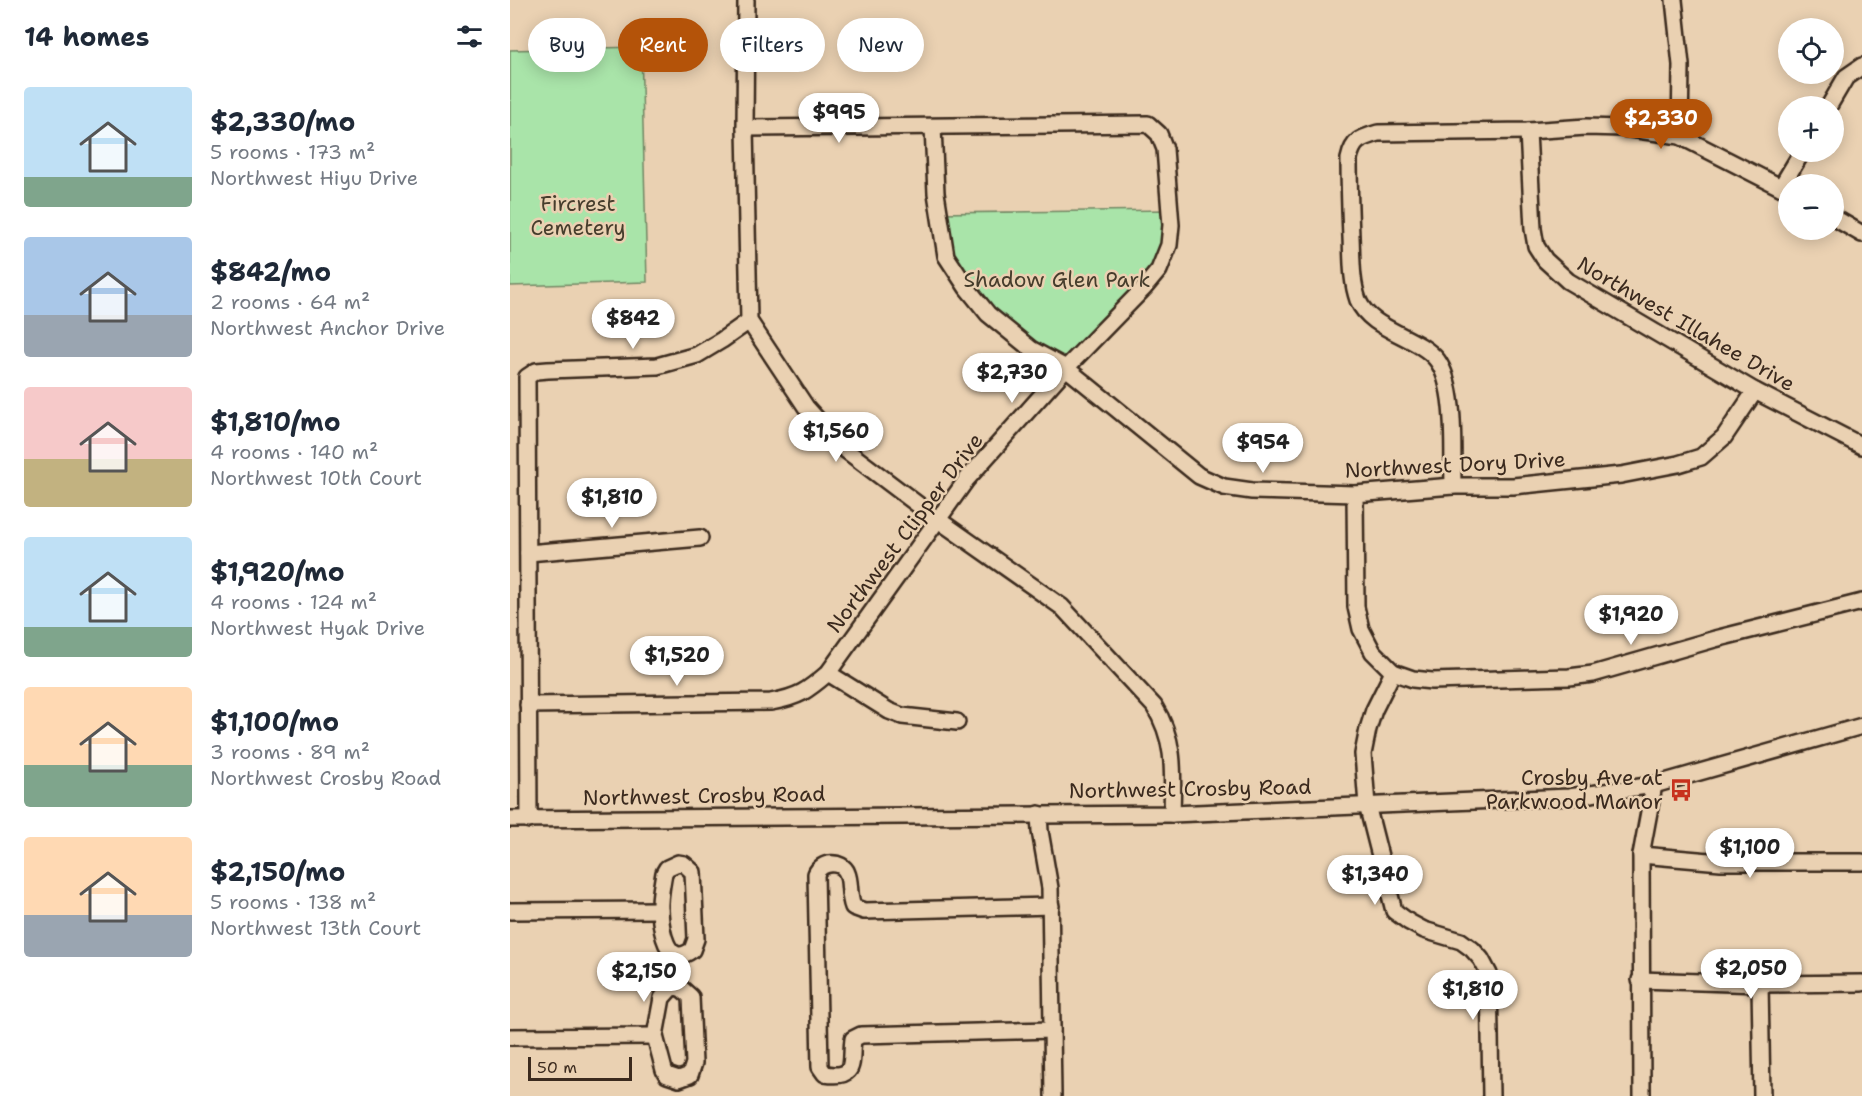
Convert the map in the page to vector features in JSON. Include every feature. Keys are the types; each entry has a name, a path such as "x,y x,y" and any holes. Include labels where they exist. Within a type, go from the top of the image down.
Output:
{"street":[{"path":"746,0 749,321 806,407 843,448 937,519 1062,607 1154,706 1162,719 1173,756 1172,814"},
{"path":"1674,0 1681,65 1680,136"},
{"path":"1835,96 1846,77 1862,66"},
{"name":"Northwest Clipper Drive","path":"528,705 771,702 793,698 809,690 828,673 967,479 1066,368 1144,288 1159,270 1169,245 1171,225 1165,149 1159,134 1148,124 746,128"},
{"name":"Northwest Dory Drive","path":"933,127 936,193 946,256 988,314 1031,349 1066,368 1199,476 1224,487 1355,494 1453,486 1513,486 1621,474 1678,464 1701,457 1724,437 1755,392"},
{"path":"1453,486 1451,405 1445,376 1437,361 1422,347 1373,319 1359,302 1353,276 1349,159 1356,141 1378,133 1623,128 1680,136 1778,186"},
{"name":"Northwest Illahee Drive","path":"1528,131 1533,229 1536,246 1545,260 1568,281 1755,392 1860,440"},
{"path":"1844,223 1862,234"},
{"path":"529,819 527,377 536,371 657,366 698,355 749,321"},
{"path":"1355,494 1356,607 1361,628 1373,652 1393,672 1413,679 1432,681 1569,677 1593,674 1715,639 1862,602"},
{"path":"528,554 700,538"},
{"path":"1393,672 1377,703 1366,737 1363,754 1367,805 1394,911 1424,930 1461,941 1481,959 1489,974 1491,1096"},
{"path":"828,673 889,711 902,716 957,722"},
{"name":"Northwest Crosby Road","path":"510,819 1172,814 1569,798 1654,784 1862,726"},
{"path":"1642,1096 1641,855 1654,784"},
{"path":"1039,814 1051,906 1053,1096"},
{"path":"1641,855 1721,862 1862,862"},
{"path":"672,864 684,864 693,872 696,939 692,950 681,955 669,950 664,939 660,910 664,873 672,864"},
{"path":"1051,906 864,911 854,907 849,894 848,874 843,868 834,864 823,865 818,868 816,874 820,1067 825,1074 836,1076 847,1072 853,1065 854,1039 861,1035 1052,1030"},
{"path":"510,911 660,910"},
{"path":"1640,980 1760,984 1862,983"},
{"path":"1760,984 1762,1096"},
{"path":"676,987 687,992 691,997 694,1063 690,1075 679,1079 668,1075 664,1070 655,1036 665,992 676,987"},
{"path":"510,1037 655,1036"}],"green space":[{"name":"Fircrest Cemetery","path":"606,48 618,48 618,72 642,72 647,282 510,286 510,50 528,50 528,72 606,72"},
{"name":"Shadow Glen Park","path":"1170,210 1159,270 1066,368 1008,329 946,256 938,213"}],"place":[{"name":"Crosby Ave at Parkwood Manor","path":"1681,790"}]}
